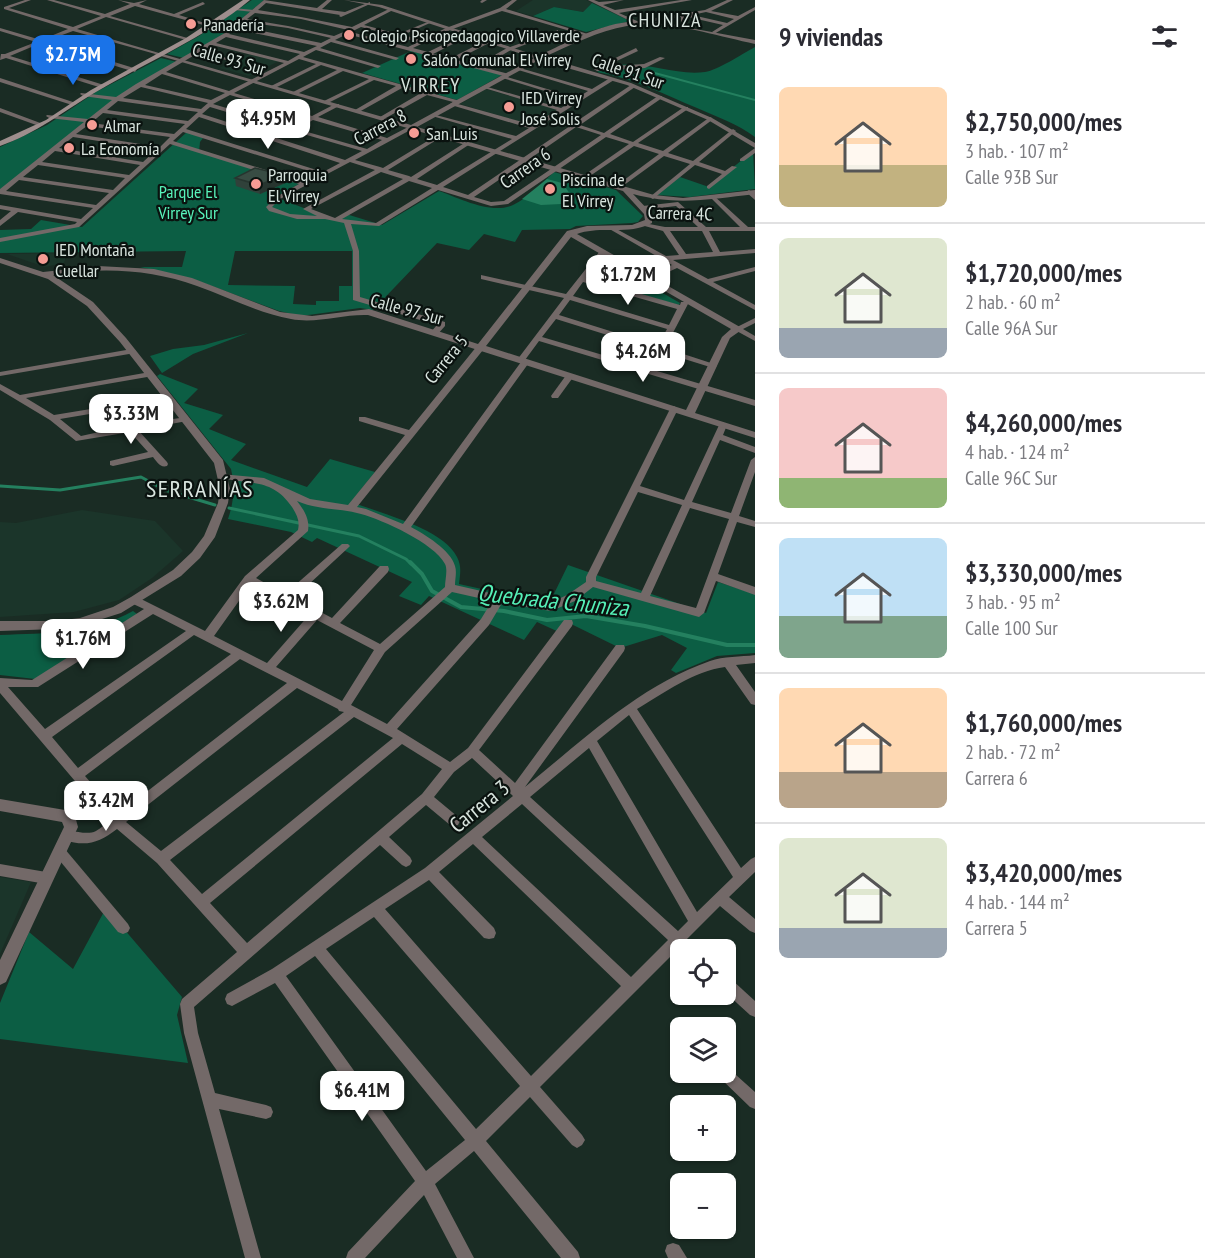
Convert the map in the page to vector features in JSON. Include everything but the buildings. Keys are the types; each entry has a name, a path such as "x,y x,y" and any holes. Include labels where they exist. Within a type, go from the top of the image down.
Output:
{"main road":[{"path":"0,143 52,117 85,94 159,54 244,0"}],"street":[{"path":"0,3 10,0"},
{"path":"3,10 29,0"},
{"path":"49,0 185,38"},
{"path":"120,0 207,25"},
{"path":"2,56 145,0"},
{"path":"175,15 203,3 193,0"},
{"path":"318,10 330,0"},
{"name":"Calle 91 Sur","path":"347,0 364,1 388,8 487,42 633,86 710,119 733,131 755,148"},
{"path":"0,240 71,228 98,207 211,103 227,92 360,25 388,8 389,0"},
{"path":"408,49 448,29 502,9 515,0"},
{"path":"590,0 636,23 706,11 731,0"},
{"path":"598,4 622,0"},
{"path":"659,0 687,14 728,25"},
{"path":"614,12 690,0"},
{"path":"0,192 117,99 225,35 266,1 346,14"},
{"path":"328,23 364,1"},
{"path":"723,4 733,7"},
{"path":"232,8 328,23 408,49 478,67 578,100"},
{"path":"502,9 589,35"},
{"path":"741,9 753,10"},
{"name":"Calle 93 Sur","path":"3,10 74,28 653,197"},
{"path":"714,33 753,10"},
{"path":"706,11 738,18"},
{"path":"687,14 684,23 688,28"},
{"path":"247,53 301,18"},
{"path":"243,20 288,27 396,58"},
{"path":"399,35 428,22"},
{"name":"Carrera 8","path":"328,217 312,218 271,210 271,203 538,58 589,35 627,24 664,24 755,42"},
{"path":"360,25 423,42"},
{"path":"234,27 321,45"},
{"path":"0,29 133,69"},
{"path":"478,67 509,49 556,31"},
{"path":"225,35 301,55 533,127"},
{"path":"429,54 467,35"},
{"path":"452,60 487,42"},
{"path":"211,43 287,62"},
{"path":"314,48 378,66"},
{"path":"589,73 636,50"},
{"path":"196,51 232,61"},
{"path":"2,56 100,85"},
{"path":"597,69 645,66 662,58"},
{"path":"273,87 321,63"},
{"path":"295,93 343,69"},
{"path":"518,69 593,91"},
{"path":"160,72 387,140"},
{"path":"326,102 374,78"},
{"path":"441,135 382,170 306,209 335,220 377,225 612,79"},
{"path":"0,80 71,104"},
{"path":"138,85 211,103 368,151"},
{"path":"357,111 401,86"},
{"path":"85,94 201,113 274,139 469,197 633,86"},
{"path":"486,87 562,110"},
{"path":"382,118 426,93"},
{"name":"Carrera 6","path":"469,197 499,204 506,203 660,97"},
{"path":"266,143 337,105"},
{"path":"585,177 686,108"},
{"path":"0,110 39,124"},
{"path":"102,111 190,123"},
{"path":"434,115 515,138"},
{"path":"52,117 176,136"},
{"path":"549,117 726,173"},
{"path":"644,225 650,218 643,208 621,188 710,119"},
{"path":"183,130 323,174"},
{"path":"653,197 733,131"},
{"path":"70,135 161,149"},
{"path":"170,142 304,184"},
{"path":"335,220 411,179 468,143"},
{"path":"232,162 259,147"},
{"path":"742,160 755,148"},
{"path":"54,149 145,164"},
{"path":"37,163 130,177"},
{"path":"709,187 734,166"},
{"path":"18,178 114,192"},
{"path":"0,192 98,207"},
{"path":"653,197 683,200 753,194"},
{"path":"713,197 755,235"},
{"path":"643,208 678,204 704,229 718,254"},
{"path":"0,207 82,221"},
{"path":"0,224 16,210"},
{"path":"347,221 356,251 356,298 441,324 434,333"},
{"name":"Carrera 4C","path":"570,233 582,228 644,225 665,229 755,229"},
{"path":"609,226 755,308"},
{"path":"665,229 684,257"},
{"path":"570,233 648,278 685,304 755,339"},
{"name":"Carrera 5","path":"351,508 570,233"},
{"path":"666,258 755,251"},
{"path":"405,528 538,338 602,252"},
{"path":"736,252 755,267"},
{"path":"0,260 44,274 84,298 132,351 219,462 224,476 225,489 223,503 204,546 177,573 135,600 117,610 80,622 0,626"},
{"path":"648,278 678,265"},
{"path":"707,281 755,267"},
{"name":"Calle 97 Sur","path":"44,274 70,270 147,271 189,280 289,317 314,320 365,312 755,435"},
{"path":"484,277 568,297 671,328"},
{"path":"581,279 685,304"},
{"path":"741,300 755,295"},
{"path":"660,349 685,304"},
{"path":"554,316 713,365"},
{"path":"689,414 728,334 755,320"},
{"path":"538,338 752,402 755,392"},
{"path":"0,374 132,351"},
{"path":"20,397 150,374"},
{"path":"555,396 570,376"},
{"path":"0,386 53,418 79,439 184,420"},
{"path":"53,418 167,398"},
{"path":"448,589 497,602 551,607 571,598 591,580 674,409"},
{"path":"362,419 411,434"},
{"path":"644,598 723,425"},
{"path":"131,428 164,464"},
{"path":"718,436 755,450"},
{"path":"113,463 154,454"},
{"path":"591,580 699,613 755,460"},
{"path":"161,859 348,710 381,649 448,589 451,576 448,560 423,538 405,528 351,508 308,502 258,479 224,476"},
{"path":"635,488 755,524"},
{"path":"207,637 249,579 303,531 304,522 287,492"},
{"path":"287,598 345,546"},
{"path":"333,624 384,569"},
{"path":"712,576 755,591"},
{"path":"249,579 381,649"},
{"path":"135,600 389,730 450,768"},
{"path":"389,730 490,615 497,602"},
{"path":"0,684 34,684 152,609"},
{"path":"268,669 315,615"},
{"path":"253,1258 208,1099 191,1033 187,1004 245,951 426,798 450,768 472,751 568,623"},
{"path":"43,737 194,630"},
{"path":"520,794 620,648"},
{"path":"77,777 240,654"},
{"name":"Carrera 3","path":"232,999 277,974 430,872 474,837 520,794 591,741 630,708 675,681 713,664 755,659"},
{"path":"728,662 755,702"},
{"path":"0,805 59,814 69,828 90,838 99,836 295,683"},
{"path":"0,684 118,823 161,859 245,951"},
{"path":"630,708 740,878"},
{"path":"201,903 401,738"},
{"path":"591,741 696,922"},
{"path":"472,751 678,939"},
{"path":"426,798 454,821"},
{"path":"0,977 60,852 69,828"},
{"path":"380,837 406,861"},
{"path":"474,837 631,986"},
{"path":"60,852 123,927"},
{"path":"686,939 696,922 755,863"},
{"path":"0,870 46,878"},
{"path":"430,872 489,933"},
{"path":"720,898 755,927"},
{"path":"376,909 577,1140"},
{"path":"316,947 572,1258"},
{"path":"354,1258 425,1182 475,1141 631,986 670,954"},
{"path":"277,974 425,1182 466,1258"},
{"path":"736,993 755,1010"},
{"path":"735,1083 755,1102"},
{"path":"208,1099 266,1112"}],"shaded area":[{"path":"533,0 586,0 592,3 583,12 554,7 533,16 516,11"},
{"path":"249,54 279,61 249,76 219,68"},
{"name":"IED Virrey José Solis","path":"486,89 559,110 534,126 460,104"},
{"name":"Piscina de El Virrey","path":"547,179 562,183 571,195 561,204 541,205 522,199"},
{"name":"IED Montaña Cuellar","path":"67,253 64,263 45,267 7,254"},
{"path":"82,510 155,521 183,551 152,578 119,600 74,612 0,617 0,522 16,523"},
{"path":"0,877 31,882 0,954"}],"green space":[{"path":"252,0 264,0 225,33 184,58 167,54 199,36"},
{"path":"592,3 630,21 586,32 533,16 554,7 583,12"},
{"path":"755,47 755,137 742,128 648,87 597,72 610,67 637,65 691,73 705,72"},
{"path":"411,51 502,75 457,100 362,73"},
{"path":"161,58 177,62 119,97 0,190 0,147 47,125 96,92"},
{"name":"Parque El Virrey Sur","path":"187,132 203,138 199,152 299,184 275,197 335,220 346,214 382,225 439,191 485,207 504,208 524,198 554,172 616,190 643,216 638,222 632,223 576,226 570,229 522,230 515,242 484,234 469,250 437,243 373,310 360,308 301,316 279,311 193,279 140,267 182,267 186,251 0,253 0,230 31,229 41,220 82,227","holes":["235,251 352,251 352,286 339,286 339,301 316,301 316,305 293,304 295,286 228,285"]},
{"path":"753,151 755,189 690,197 657,195 680,177 709,187"},
{"path":"602,258 680,303 679,305 586,279"},
{"path":"248,333 193,354 162,373 150,356 173,349 204,345"},
{"path":"160,374 198,389 184,403 223,415 209,429 246,444 231,460 307,487 330,459 375,472 351,502 410,523 439,538 450,547 459,561 459,584 549,604 568,565 706,613 718,582 755,594 755,653 717,656 676,673 671,670 687,648 662,635 620,648 569,623 561,633 537,622 524,640 429,596 421,605 399,596 412,582 317,538 312,542 291,532 228,519 233,494 231,469 157,376"},
{"path":"133,611 137,614 35,679 0,675 0,635 51,633 85,628 117,619"},
{"path":"106,908 182,997 177,1015 188,1063 0,1039 0,1003 29,932 73,969"}],"waterway":[{"path":"651,72 755,100"},
{"name":"Quebrada Chuniza","path":"0,486 60,490 141,477 165,490 215,505"},
{"name":"Quebrada Chuniza","path":"229,508 359,536 406,559 411,564"},
{"name":"Quebrada Chuniza","path":"410,562 422,574 432,591 461,607 504,611 547,620 586,616 645,626 727,645 755,645"}],"place":[{"name":"Panadería","path":"191,24"},
{"name":"Colegio Psicopedagogico Villaverde","path":"349,35"},
{"name":"Salón Comunal El Virrey","path":"411,59"},
{"name":"IED Virrey José Solis","path":"509,107"},
{"name":"Almar","path":"92,125"},
{"name":"San Luis","path":"414,133"},
{"name":"La Economía","path":"69,148"},
{"name":"Parroquia El Virrey","path":"256,184"},
{"name":"Piscina de El Virrey","path":"550,189"},
{"name":"IED Montaña Cuellar","path":"43,259"}],"district":[{"name":"CHUNIZA","path":"665,20"},
{"name":"VIRREY","path":"431,85"},
{"name":"SERRANÍAS","path":"200,488"}]}
